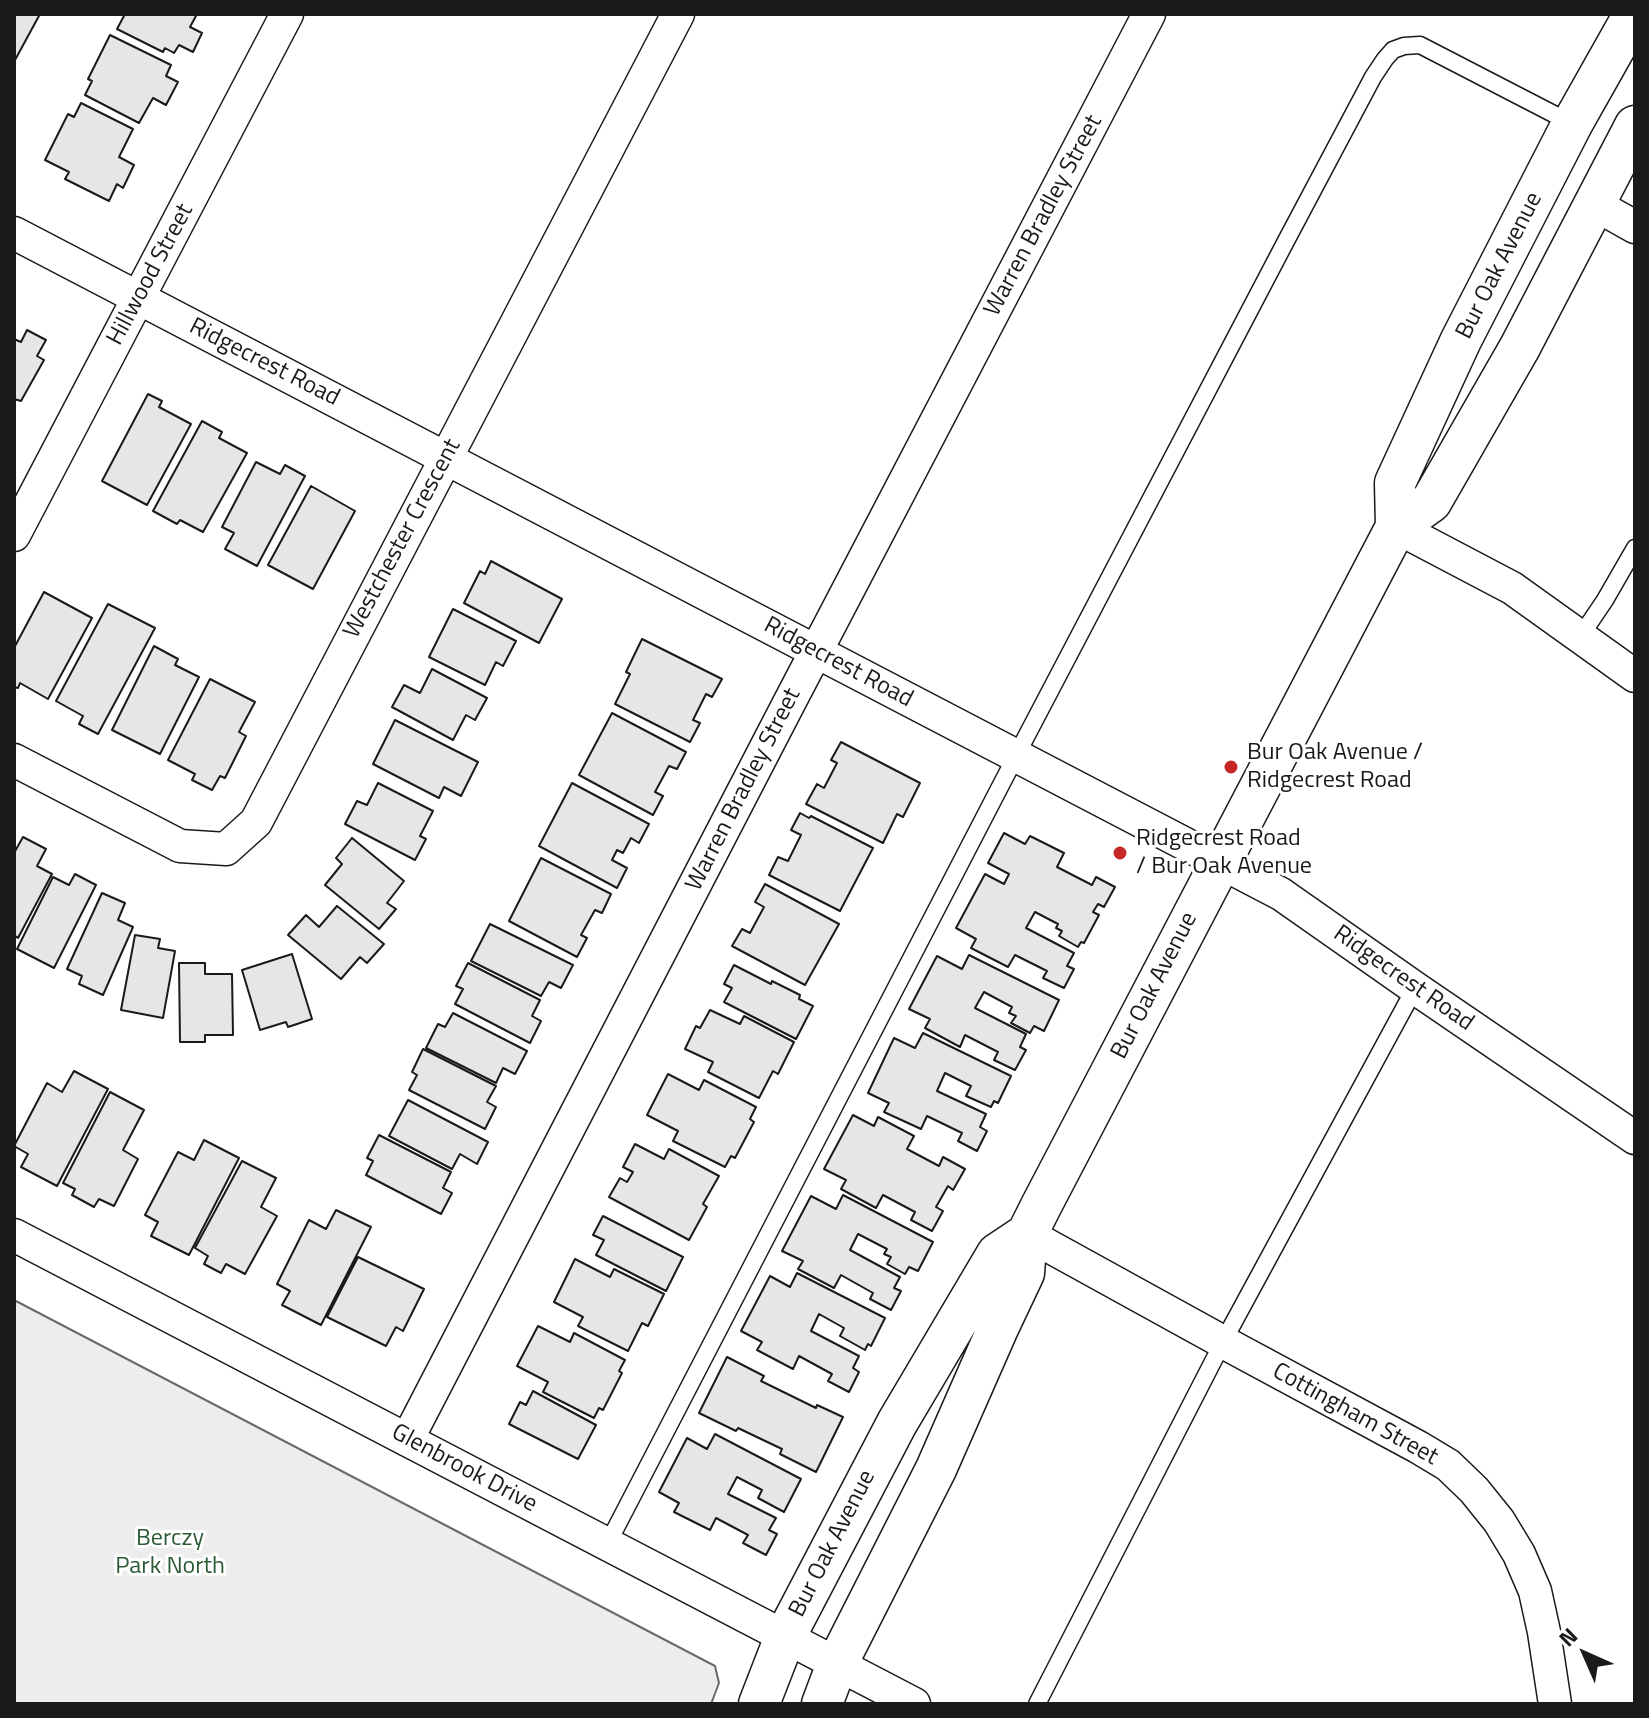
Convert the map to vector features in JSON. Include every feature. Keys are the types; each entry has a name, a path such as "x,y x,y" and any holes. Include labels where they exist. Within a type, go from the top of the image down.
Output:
{"street":[{"name":"Hillwood Street","path":"14,535 287,14"},
{"name":"Westchester Crescent","path":"14,760 180,846 226,849 256,822 678,14"},
{"name":"Warren Bradley Street","path":"407,1440 1149,14"},
{"name":"Bur Oak Avenue","path":"1396,527 1395,483 1461,340 1572,124 1634,14"},
{"name":"Bur Oak Avenue","path":"822,1704 837,1664 936,1469 1024,1273 1027,1234 1396,527 1431,502 1520,347 1635,126"},
{"path":"1594,204 1635,227"},
{"name":"Ridgecrest Road","path":"14,233 1281,894 1635,1138"},
{"path":"1396,527 1512,588 1635,676"},
{"name":"Bur Oak Avenue","path":"759,1704 785,1637 897,1423 997,1254 1027,1234"},
{"name":"Cottingham Street","path":"1027,1234 1448,1465 1499,1521 1519,1554 1535,1591 1555,1704"},
{"name":"Glenbrook Drive","path":"14,1235 914,1704"}],"lane":[{"path":"607,1545 1016,756 1385,59 1393,50 1420,45 1572,124"},
{"path":"1580,637 1635,548"},
{"path":"1037,1704 1223,1342 1415,988"}],"green space":[{"name":"Berczy Park North","path":"14,1300 715,1666 719,1683 711,1704 14,1704"}],"building":[{"path":"14,14 40,14 15,60 14,59"},
{"path":"125,14 197,14 190,27 202,33 193,52 179,45 174,53 165,48 163,52 117,29"},
{"path":"110,35 171,65 166,76 178,82 166,105 153,98 139,123 85,95 92,81 88,79"},
{"path":"81,103 133,129 119,157 134,165 123,188 117,184 109,201 65,179 69,172 45,160 68,114 74,117"},
{"path":"27,330 46,340 37,356 44,360 21,401 14,399 14,339 21,342"},
{"path":"148,394 162,401 159,407 191,424 147,505 102,481"},
{"path":"202,421 222,432 219,438 247,453 203,532 180,520 177,524 153,511"},
{"path":"256,462 280,474 285,465 305,476 257,566 225,549 234,533 222,527"},
{"path":"311,486 355,511 313,589 268,565"},
{"path":"491,561 562,599 539,643 464,603 480,571 485,574"},
{"path":"44,592 92,618 48,699 20,683 18,688 14,687 14,648"},
{"path":"108,604 155,628 98,734 79,724 83,716 56,701"},
{"path":"453,609 516,641 503,666 496,662 485,685 429,657"},
{"path":"642,639 722,679 712,697 706,694 693,720 700,723 690,742 615,704"},
{"path":"154,646 178,659 175,665 199,677 160,754 112,730"},
{"path":"432,669 487,698 475,720 466,715 453,740 392,707 404,685 420,693"},
{"path":"210,679 255,702 239,732 246,736 225,778 220,776 212,790 192,780 195,774 168,760"},
{"path":"612,713 686,752 677,769 669,766 655,792 663,796 653,815 579,775"},
{"path":"395,720 478,762 461,796 444,787 439,798 373,764"},
{"path":"841,742 920,783 903,817 897,814 883,843 806,804 817,784 824,788 837,763 831,760"},
{"path":"378,783 433,811 420,836 426,839 415,860 345,824 357,801 367,805"},
{"path":"572,783 649,824 639,843 631,838 623,853 617,850 612,860 627,868 617,888 539,846"},
{"path":"800,813 873,848 840,911 769,875 778,857 788,861 801,835 791,830"},
{"path":"1004,833 1025,844 1030,836 1064,853 1057,867 1092,885 1096,877 1115,887 1104,907 1098,904 1093,912 1099,915 1084,943 1081,942 1078,947 1059,936 1062,931 1056,928 1058,924 1035,912 1026,928 1074,953 1067,966 1074,969 1064,988 1043,978 1047,971 1015,955 1008,967 971,948 976,939 956,928 985,874 1004,884 1009,874 988,863"},
{"path":"23,837 46,849 37,866 52,874 18,938 14,935 14,853"},
{"path":"352,838 404,881 387,903 396,909 379,929 325,885 342,864 336,858"},
{"path":"541,858 611,894 602,913 595,910 581,935 587,938 577,957 509,921"},
{"path":"75,874 96,885 54,968 17,949 53,877 69,885"},
{"path":"765,884 839,924 805,985 732,946 742,929 750,933 764,907 755,902"},
{"path":"102,893 125,903 118,920 133,927 103,995 79,984 82,976 67,969"},
{"path":"337,906 384,944 367,963 360,957 341,979 288,935 306,915 319,927"},
{"path":"490,924 573,965 561,988 549,982 541,996 471,961"},
{"path":"135,935 160,939 158,948 175,951 163,1018 121,1010"},
{"path":"292,954 312,1019 288,1027 286,1022 260,1030 242,970"},
{"path":"969,955 1059,1000 1044,1031 1034,1026 1030,1033 1011,1023 1016,1016 1009,1013 1012,1007 984,992 975,1008 1026,1034 1020,1047 1026,1050 1015,1070 994,1060 998,1052 965,1035 960,1047 925,1028 930,1019 909,1009 937,956 962,969"},
{"path":"179,963 205,963 205,974 232,974 233,1035 205,1035 205,1042 180,1042"},
{"path":"468,963 540,1000 532,1016 541,1021 530,1043 455,1004 463,989 456,986"},
{"path":"734,965 800,995 799,999 813,1006 796,1039 724,1002 732,988 724,984"},
{"path":"710,1010 740,1024 744,1016 794,1042 778,1074 773,1071 759,1098 708,1072 713,1062 685,1049 696,1026 700,1028"},
{"path":"453,1013 527,1051 515,1074 503,1068 496,1083 426,1048 438,1024 445,1027"},
{"path":"923,1033 1011,1076 998,1103 994,1101 991,1107 966,1096 971,1086 945,1073 937,1091 986,1114 980,1127 987,1131 977,1151 958,1141 962,1133 927,1116 921,1129 884,1112 889,1103 868,1093 894,1038 915,1048"},
{"path":"423,1049 496,1086 487,1102 496,1107 485,1129 409,1090 417,1075 412,1072"},
{"path":"74,1071 108,1089 57,1186 21,1167 28,1154 14,1146 47,1083 62,1092"},
{"path":"668,1074 699,1090 704,1080 756,1107 750,1119 754,1122 735,1158 731,1156 725,1167 673,1141 678,1131 647,1115"},
{"path":"110,1092 144,1110 123,1150 138,1159 114,1206 99,1199 94,1207 72,1195 75,1189 63,1183"},
{"path":"408,1100 488,1142 477,1164 460,1154 452,1169 389,1136"},
{"path":"853,1115 874,1126 878,1117 914,1136 907,1149 939,1166 943,1157 965,1169 953,1190 948,1186 936,1207 943,1211 932,1231 911,1220 915,1212 883,1195 876,1208 841,1189 846,1180 824,1169"},
{"path":"379,1135 451,1172 443,1188 452,1193 441,1214 366,1175 373,1161 367,1158"},
{"path":"204,1140 239,1158 189,1255 151,1236 158,1222 145,1215 178,1152 194,1160"},
{"path":"635,1144 664,1159 669,1149 719,1176 703,1204 707,1207 689,1240 609,1197 620,1178 627,1182 633,1172 623,1167"},
{"path":"242,1161 276,1178 261,1207 277,1216 245,1274 226,1264 221,1273 204,1264 208,1256 195,1248"},
{"path":"843,1195 933,1242 918,1271 909,1267 905,1274 887,1264 891,1257 884,1254 887,1249 858,1234 850,1250 900,1277 894,1288 901,1291 891,1310 870,1299 873,1293 841,1275 834,1288 798,1269 803,1261 782,1251 811,1196 836,1209"},
{"path":"336,1210 371,1227 321,1325 282,1305 290,1291 277,1284 309,1220 326,1229"},
{"path":"603,1216 683,1257 666,1291 596,1255 604,1240 593,1235"},
{"path":"358,1257 424,1289 403,1331 396,1327 386,1346 327,1317"},
{"path":"575,1259 610,1277 614,1269 664,1294 648,1326 642,1323 628,1351 578,1326 583,1317 554,1302"},
{"path":"797,1273 885,1318 871,1346 868,1344 865,1350 840,1336 844,1328 819,1314 811,1331 859,1356 853,1368 859,1372 849,1392 828,1381 832,1374 799,1356 793,1369 757,1350 762,1342 741,1331 770,1276 790,1287"},
{"path":"538,1326 570,1342 574,1333 625,1360 619,1371 622,1373 603,1410 599,1408 594,1418 543,1392 548,1382 517,1366"},
{"path":"727,1357 764,1376 761,1381 816,1408 817,1405 843,1417 816,1472 780,1454 782,1449 699,1413"},
{"path":"533,1391 596,1425 578,1459 509,1424 520,1402 526,1405"},
{"path":"715,1434 801,1479 784,1512 758,1498 762,1490 737,1477 728,1494 776,1518 769,1530 777,1534 766,1555 743,1543 748,1535 716,1518 710,1530 674,1512 679,1503 659,1492 687,1438 707,1449"}],"place":[{"name":"Bur Oak Avenue / Ridgecrest Road","path":"1231,767"},
{"name":"Ridgecrest Road / Bur Oak Avenue","path":"1120,853"}]}
